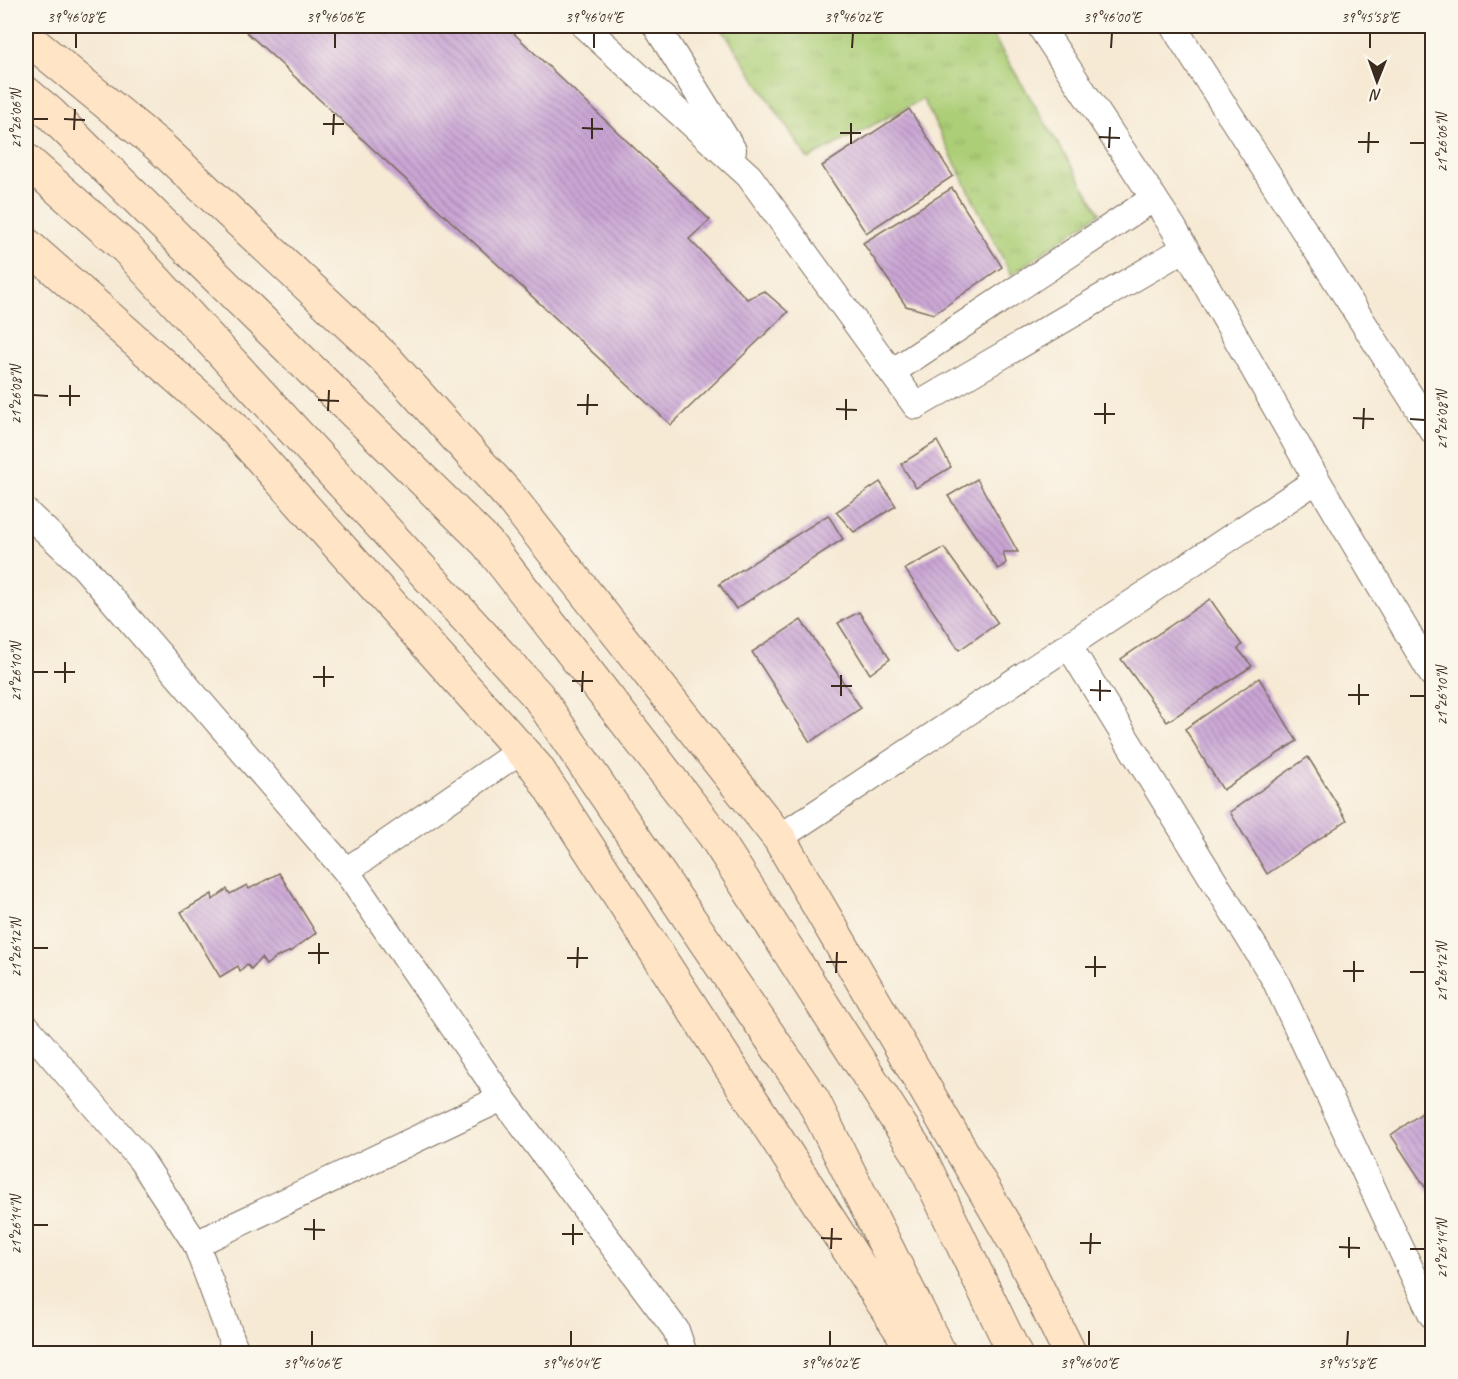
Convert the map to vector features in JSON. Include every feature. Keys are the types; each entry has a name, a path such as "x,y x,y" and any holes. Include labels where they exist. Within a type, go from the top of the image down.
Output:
{"main road":[{"path":"26,37 159,146 385,358 510,497 779,838 1018,1248 1070,1353"},
{"path":"26,93 50,113 487,543 714,835 920,1156 1016,1353"},
{"path":"26,160 126,248 538,696 813,1100 940,1353"},
{"path":"26,244 232,426 529,759 916,1353"},
{"path":"800,876 850,1048"}],"street":[{"path":"584,26 749,176"},
{"path":"656,26 749,176 916,406 1184,249"},
{"path":"1040,26 1173,227 1317,480 1432,674"},
{"path":"1173,26 1432,430"},
{"path":"892,372 1154,198"},
{"path":"779,838 1317,480"},
{"path":"26,512 84,567 346,871 502,1098 676,1330 684,1353"},
{"path":"1069,646 1275,981 1432,1315"},
{"path":"346,871 529,759"},
{"path":"26,1026 141,1160 196,1244 237,1353"},
{"path":"196,1244 502,1098"}],"green space":[{"path":"720,26 987,26 1100,213 1011,275 923,99 808,159"}],"building":[{"path":"130,26 143,26 136,32"},
{"path":"240,26 506,26 710,220 689,239 747,299 764,291 788,312 671,425"},
{"path":"909,109 953,176 866,233 822,166"},
{"path":"952,188 1002,267 934,314 906,306 863,243"},
{"path":"937,441 951,467 916,488 901,464"},
{"path":"977,479 1018,552 1003,552 1006,563 998,569 948,496"},
{"path":"880,482 896,506 854,532 836,512"},
{"path":"828,515 843,539 736,609 719,584"},
{"path":"944,548 998,623 959,650 905,569"},
{"path":"1210,599 1242,645 1238,649 1252,666 1167,722 1121,659"},
{"path":"859,612 890,659 870,674 838,623"},
{"path":"801,620 861,708 810,742 752,652"},
{"path":"1259,678 1297,741 1223,790 1185,729"},
{"path":"1308,757 1347,820 1267,874 1230,812"},
{"path":"279,873 316,933 266,965 261,958 251,969 247,964 240,971 238,966 220,977 181,912 212,894 213,900 227,889 230,894 247,885 249,889"},
{"path":"1432,1106 1432,1191 1429,1193 1391,1135"}]}
